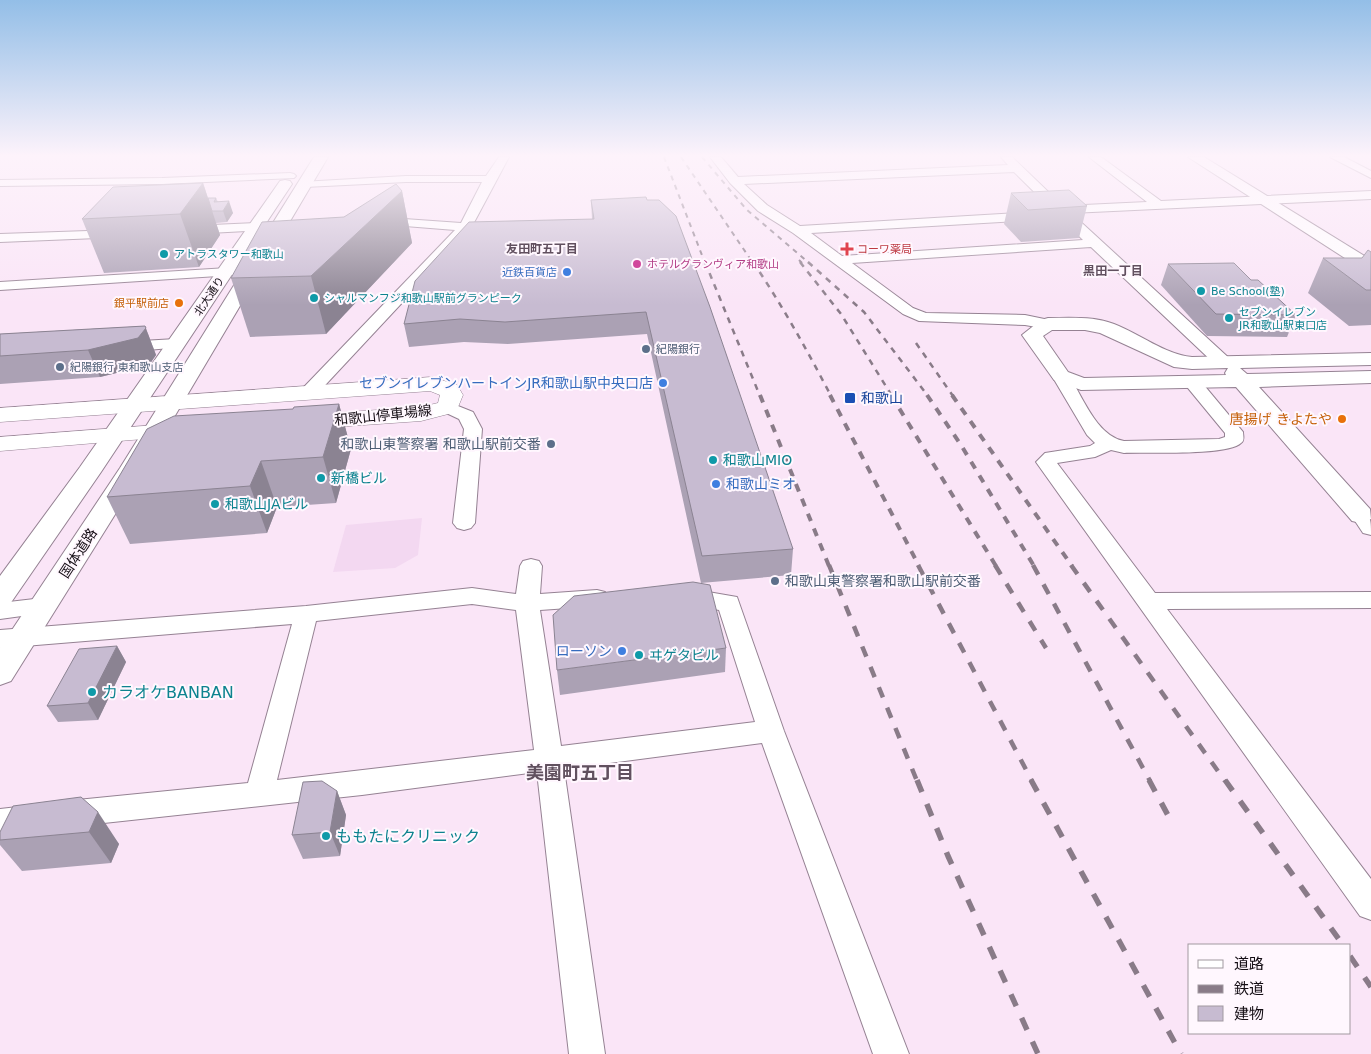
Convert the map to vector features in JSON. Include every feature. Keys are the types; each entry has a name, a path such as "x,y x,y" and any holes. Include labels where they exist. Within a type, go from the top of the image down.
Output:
{"main road":[{"name":"和歌山停車場線","path":"0,414 432,384 449,390 452,395 448,407 421,414 282,423"},
{"path":"0,444 203,429"}],"street":[{"name":"北大通り","path":"114,435 256,227 275,206"},
{"name":"北大通り","path":"154,432 251,270 288,225 292,206"},
{"path":"309,392 465,227 476,206"},
{"path":"761,206 777,221 798,230 908,311 924,318 1025,320 1048,324 1085,324 1106,328 1174,362 1371,359"},
{"path":"1057,206 1094,243 1243,381 1368,519"},
{"path":"798,230 1142,206"},
{"path":"1274,206 1371,267"},
{"path":"1295,206 1371,252"},
{"path":"367,220 392,220 465,227"},
{"path":"174,231 288,225"},
{"path":"0,238 135,233"},
{"path":"838,260 1094,243"},
{"path":"0,286 251,270"},
{"path":"1048,324 1032,335 1061,376 1096,435 1108,444 1124,447 1222,445 1234,440 1234,432 1192,382"},
{"path":"105,348 176,344"},
{"path":"1061,376 1081,384 1371,377"},
{"path":"448,407 467,416 472,429 464,523"},
{"name":"国体道路","path":"0,673 11,638 43,606 154,432"},
{"path":"0,597 114,435"},
{"path":"1108,444 1095,451 1052,457 1046,462 1371,906"},
{"path":"531,566 527,603 587,1054"},
{"path":"11,638 306,614 472,596 527,603 626,597"},
{"path":"664,597 692,596 729,603 771,731 891,1054"},
{"path":"1149,601 1371,600"},
{"path":"0,611 43,606"},
{"path":"259,794 306,614"},
{"path":"0,822 362,783 771,731"}],"shaded area":[{"path":"422,518 418,555 395,568 333,572 346,525"}],"building":[{"path":"94,206 186,206 180,214 82,219"},
{"path":"211,206 226,206 223,211 212,211"},
{"path":"361,206 386,206 311,276 231,278 262,222 344,217"},
{"path":"592,206 666,206 676,216 710,307 793,549 702,556 646,312 505,322 460,319 404,324 415,281 469,222 594,219"},
{"path":"1024,206 1084,206 1028,210"},
{"path":"1368,250 1371,252 1371,290 1366,290 1323,258 1362,258"},
{"path":"1234,263 1251,280 1258,280 1296,315 1216,314 1168,264"},
{"path":"145,326 146,328 138,338 88,350 0,356 0,334"},
{"path":"339,404 323,457 261,461 250,486 107,497 147,429 174,416 293,409 294,407"},
{"name":"ヰゲタビル","path":"693,582 710,585 726,648 557,670 553,615 574,596"},
{"path":"117,646 88,703 47,706 79,649"},
{"path":"322,781 337,791 330,832 292,835 303,782"},
{"path":"81,797 98,812 89,832 0,840 0,832 13,806"}],"railway":[{"path":"683,206 705,263"},
{"path":"714,206 753,263"},
{"path":"744,206 809,263"},
{"path":"799,260 802,263"},
{"path":"705,262 760,396"},
{"path":"753,262 794,328 831,396"},
{"path":"800,262 841,314 892,396"},
{"path":"808,262 864,312 928,396"},
{"path":"916,343 953,396"},
{"path":"760,395 829,566"},
{"path":"830,395 919,566"},
{"path":"891,395 996,566"},
{"path":"927,395 961,445 1034,566"},
{"path":"952,395 1072,566"},
{"path":"829,565 917,781"},
{"path":"918,565 1032,781"},
{"path":"995,565 1046,648"},
{"path":"1033,565 1150,781"},
{"path":"1071,565 1225,781"},
{"path":"917,780 948,856 1038,1054"},
{"path":"1031,780 1181,1054"},
{"path":"1149,780 1170,819"},
{"path":"1225,780 1342,944"},
{"path":"1351,957 1371,987"}],"place":[{"name":"コーワ薬局","path":"847,249"},
{"name":"アトラスタワー和歌山","path":"164,254"},
{"name":"ホテルグランヴィア和歌山","path":"637,264"},
{"name":"近鉄百貨店","path":"567,272"},
{"name":"Be School(塾)","path":"1201,291"},
{"name":"シャルマンフジ和歌山駅前グランピーク","path":"314,298"},
{"name":"銀平駅前店","path":"179,303"},
{"name":"セブンイレブン JR和歌山駅東口店","path":"1229,318"},
{"name":"紀陽銀行","path":"646,349"},
{"name":"紀陽銀行 東和歌山支店","path":"60,367"},
{"name":"セブンイレブンハートインJR和歌山駅中央口店","path":"663,383"},
{"name":"和歌山","path":"850,398"},
{"name":"唐揚げ きよたや","path":"1342,419"},
{"name":"和歌山東警察署 和歌山駅前交番","path":"551,444"},
{"name":"和歌山MIO","path":"713,460"},
{"name":"新橋ビル","path":"321,478"},
{"name":"和歌山ミオ","path":"716,484"},
{"name":"和歌山JAビル","path":"215,504"},
{"name":"和歌山東警察署和歌山駅前交番","path":"775,581"},
{"name":"ローソン","path":"622,651"},
{"name":"ヰゲタビル","path":"639,655"},
{"name":"カラオケBANBAN","path":"92,692"},
{"name":"ももたにクリニック","path":"326,836"}],"district":[{"name":"友田町五丁目","path":"542,249"},
{"name":"黒田一丁目","path":"1113,271"},
{"name":"美園町五丁目","path":"580,773"}]}
